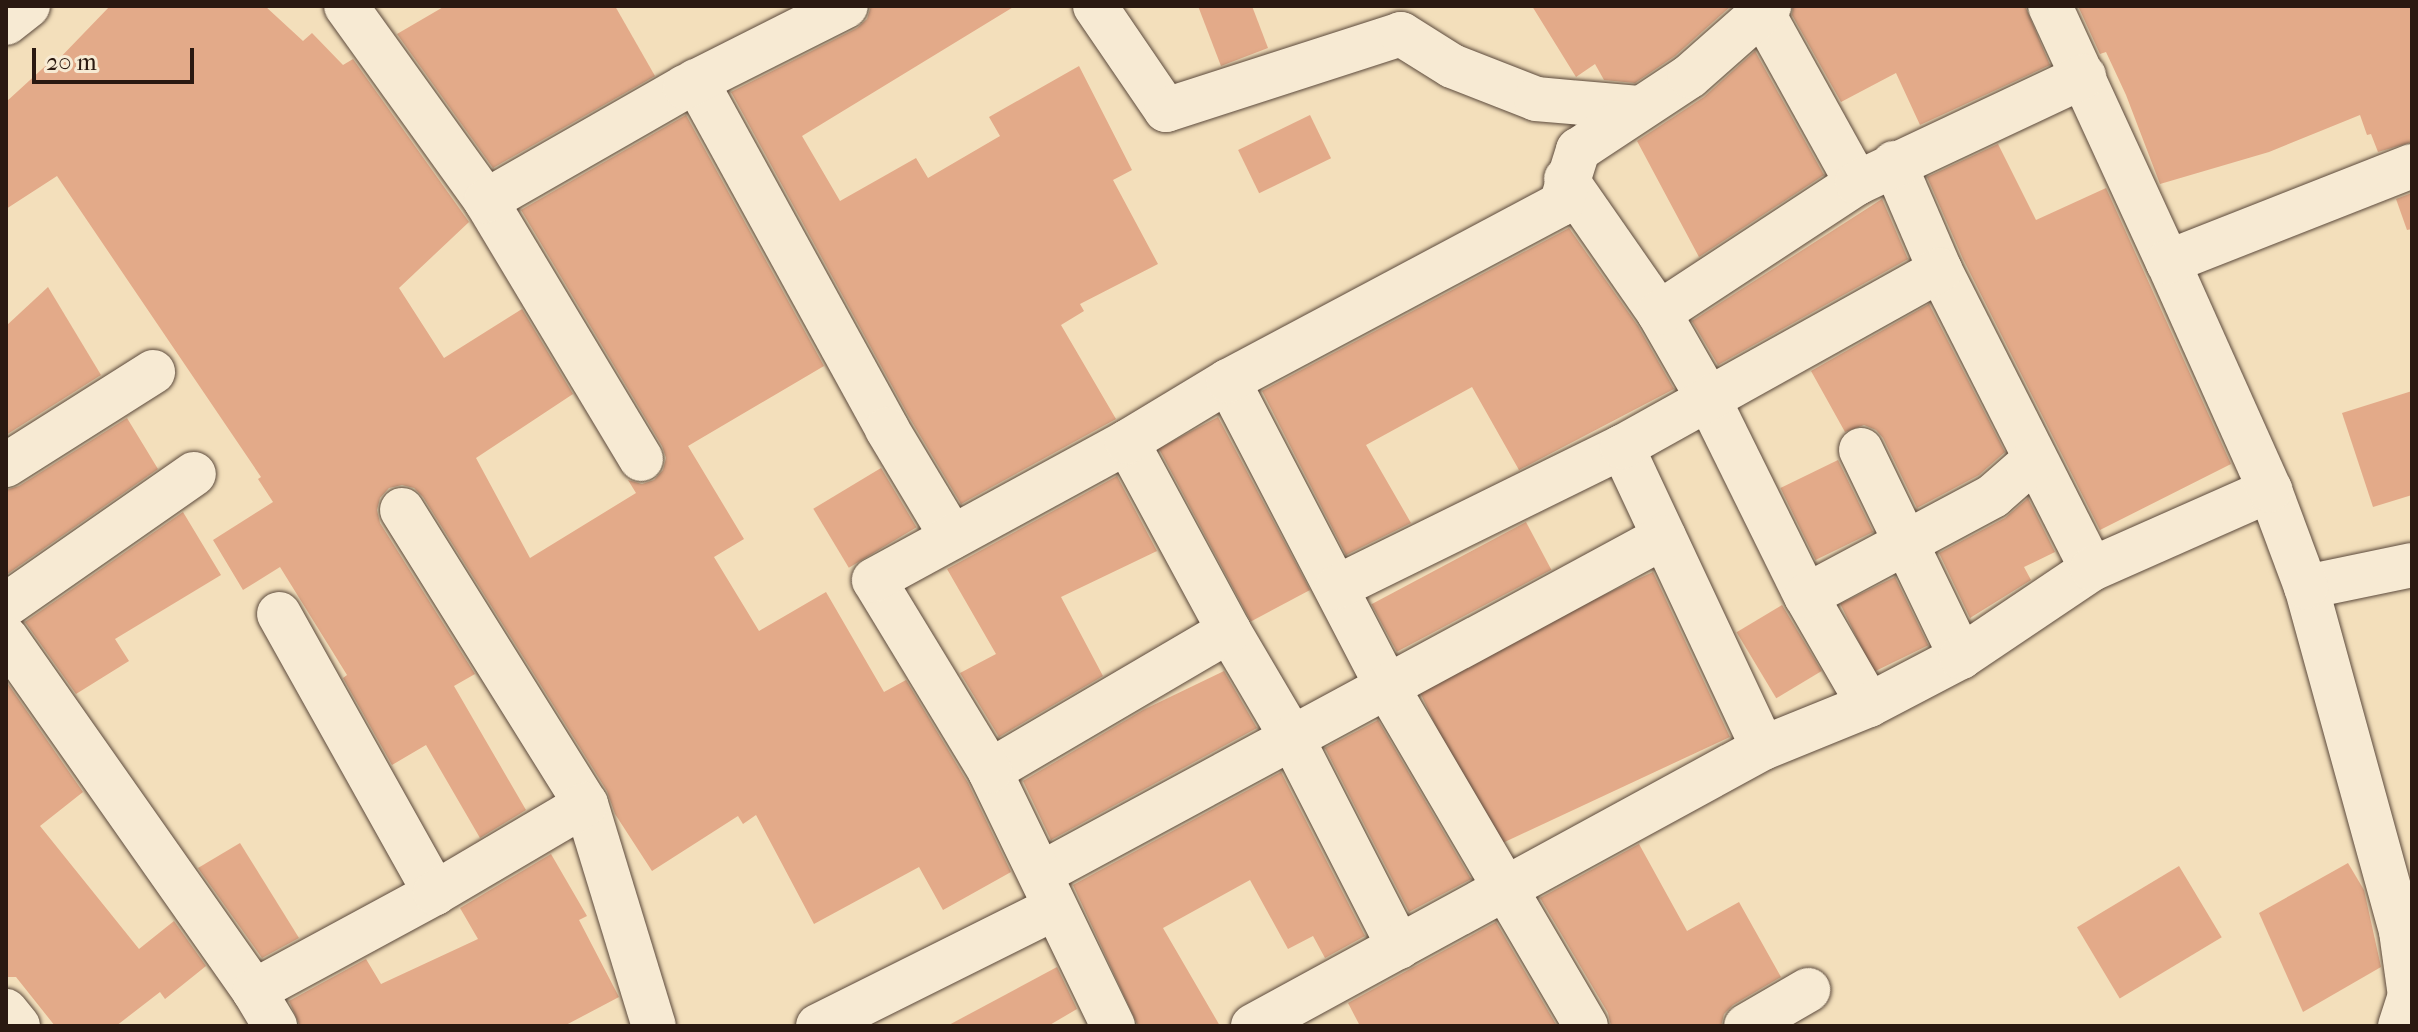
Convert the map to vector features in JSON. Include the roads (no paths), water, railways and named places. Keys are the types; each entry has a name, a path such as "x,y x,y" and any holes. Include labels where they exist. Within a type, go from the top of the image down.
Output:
{"street":[{"path":"6,23 28,6"},
{"path":"346,6 486,201 641,459"},
{"path":"486,201 696,81 800,17 846,6"},
{"path":"1095,6 1166,110 1401,34 1452,66 1536,99 1639,108"},
{"path":"2050,6 2270,490 2306,587 2401,931 2410,996 2400,1026"},
{"path":"1101,1022 1049,890 990,771 874,580 1127,442 1228,381 1561,204 1566,179 1578,150 1690,76 1765,8 1940,270 2092,569"},
{"path":"1659,313 1875,173 2084,76"},
{"path":"696,81 887,429 952,537"},
{"path":"2168,262 2412,166"},
{"path":"1566,179 1659,313 1709,400 1806,596 1869,705"},
{"path":"1337,587 1622,447 1940,270"},
{"path":"6,465 153,372"},
{"path":"1228,381 1387,687 1586,1026"},
{"path":"1127,442 1229,631 1292,738 1399,947"},
{"path":"1622,447 1763,748"},
{"path":"1861,450 1961,657"},
{"path":"1806,596 1993,496 2034,460"},
{"path":"6,605 194,474"},
{"path":"1253,1026 1763,748 1869,705 1961,657 2092,569 2270,490"},
{"path":"402,510 586,804 642,1021"},
{"path":"818,1026 1049,890 1292,738 1664,537"},
{"path":"2306,587 2412,565"},
{"path":"279,614 435,893"},
{"path":"990,771 1229,631"},
{"path":"6,638 265,1008 435,893 586,804"},
{"path":"1746,1026 1808,990"},
{"path":"6,1011 18,1026"}]}
